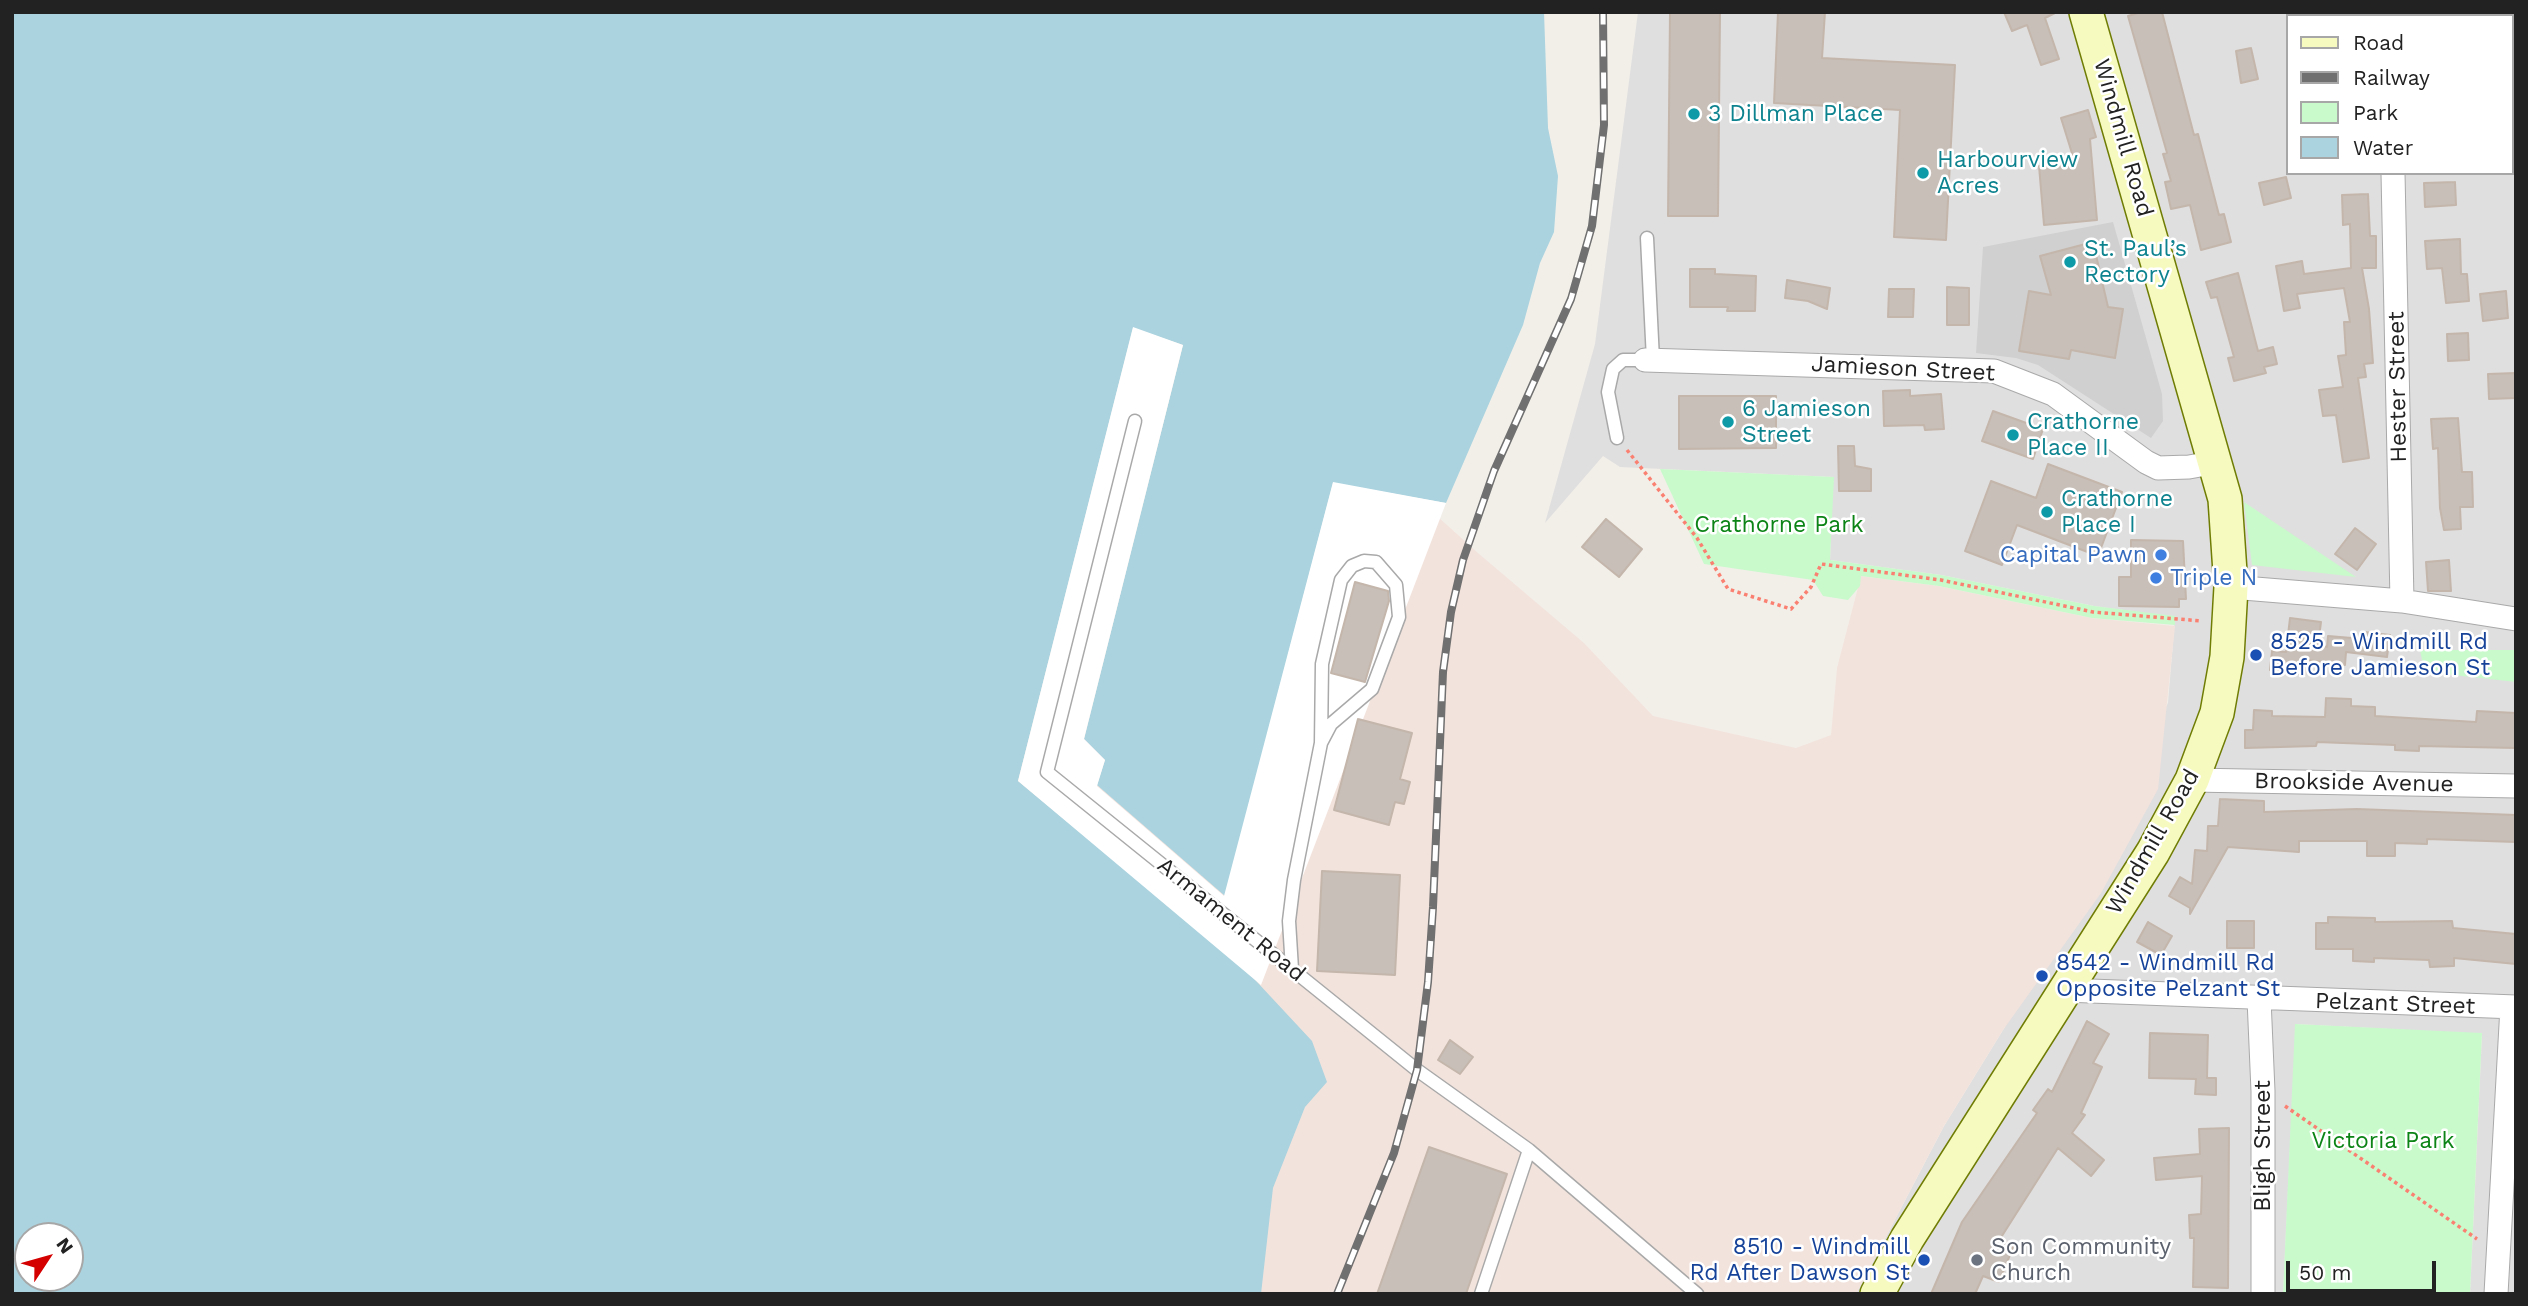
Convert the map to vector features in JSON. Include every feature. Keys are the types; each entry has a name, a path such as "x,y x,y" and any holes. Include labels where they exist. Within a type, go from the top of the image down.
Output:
{"main road":[{"name":"Windmill Road","path":"1877,1294 1914,1228 2153,852 2192,780 2217,713 2231,587 2225,499 2217,462 2086,12"}],"street":[{"name":"Hester Street","path":"2393,175 2403,601"},
{"name":"Jamieson Street","path":"1649,360 1994,371 2053,394 2158,468 2189,467 2217,462"},
{"path":"2231,587 2403,601 2516,619"},
{"name":"Brookside Avenue","path":"2192,780 2516,786"},
{"name":"Pelzant Street","path":"2064,990 2514,1007"},
{"name":"Bligh Street","path":"2259,999 2263,1091 2263,1294"},
{"path":"2496,1294 2514,1007"}],"lane":[{"path":"1617,438 1608,392 1614,369 1623,360 1649,360 1647,238"},
{"name":"Armament Road","path":"1135,421 1047,772 1417,1070 1530,1150 1697,1294"},
{"path":"1292,969 1289,921 1294,880 1321,743 1322,664 1340,580 1352,566 1364,561 1376,562 1396,585 1399,617 1372,689 1331,724 1321,743"},
{"path":"1481,1294 1530,1150"}],"path":[{"path":"1617,438 1697,538 1728,589 1791,609 1811,587 1821,564 1941,580 2093,612 2229,621"},
{"path":"2263,1091 2498,1254"}],"shaded area":[{"path":"1638,12 2516,12 2516,1294 2470,1294 2482,1034 2296,1024 2283,1294 1856,1294 1944,1126 2003,1030 2168,703 2175,617 2094,606 1941,575 1830,560 1833,477 1620,467 1603,456 1545,523 1595,344"},
{"path":"2113,222 2162,394 2163,421 2151,438 2038,365 2016,358 1976,353 1983,247"},
{"path":"1116,226 1478,553 1584,643 1653,716 1796,748 1831,735 1837,668 1861,576 1939,586 2092,618 2175,626 2158,789 2101,893 2003,1030 1944,1126 1856,1294 1056,1294 926,848"}],"green space":[{"name":"Crathorne Park","path":"1660,469 1834,477 1830,560 1941,575 2094,606 2175,616 2175,625 2092,618 1939,586 1861,576 1860,586 1848,600 1823,596 1813,580 1704,564"},
{"path":"2244,502 2356,577 2252,565"},
{"path":"2420,650 2516,650 2516,682 2436,673 2422,660"},
{"name":"Victoria Park","path":"2295,1024 2482,1033 2470,1294 2283,1294"}],"water":[{"path":"12,12 1544,12 1548,128 1558,176 1554,232 1540,263 1523,325 1446,503 1333,483 1225,896 1097,785 1105,760 1084,739 1183,345 1133,328 1018,781 1244,968 1312,1041 1327,1082 1305,1107 1273,1188 1261,1294 12,1294"}],"pier":[{"path":"1133,327 1183,345 1084,739 1105,760 1097,786 1224,896 1333,482 1446,503 1261,985 1018,781"}],"building":[{"name":"3 Dillman Place","path":"1670,12 1720,12 1718,216 1668,216"},
{"name":"Harbourview Acres","path":"1778,12 1825,12 1822,58 1955,65 1946,240 1894,237 1900,110 1774,103"},
{"path":"2004,12 2057,12 2045,18 2059,59 2041,65 2027,25 2012,31"},
{"path":"2141,12 2162,12 2194,135 2198,134 2219,215 2224,214 2231,242 2201,250 2190,205 2171,209 2165,182 2171,181 2163,154 2167,153 2128,16"},
{"path":"2251,48 2258,79 2241,83 2236,51"},
{"path":"2088,110 2096,137 2090,139 2097,220 2044,225 2039,166 2075,163 2061,118"},
{"path":"2286,177 2291,198 2264,205 2259,183"},
{"path":"2455,182 2456,205 2425,207 2424,183"},
{"path":"2368,194 2370,236 2376,236 2376,268 2362,268 2369,309 2373,363 2364,364 2366,377 2358,378 2369,458 2343,462 2336,415 2323,416 2319,390 2343,387 2338,356 2346,355 2344,322 2350,322 2344,288 2297,294 2300,308 2284,311 2276,266 2302,261 2304,274 2351,268 2350,224 2343,225 2342,195"},
{"path":"2460,239 2461,274 2467,274 2469,301 2446,303 2442,268 2427,269 2425,241"},
{"path":"2093,242 2108,307 2123,309 2115,358 2071,350 2069,359 2019,351 2029,291 2051,295 2040,256"},
{"path":"1690,269 1715,269 1715,274 1756,276 1755,311 1727,311 1728,307 1690,307"},
{"path":"2238,273 2258,351 2273,347 2277,364 2264,367 2266,373 2234,381 2228,358 2234,357 2217,297 2211,298 2206,282"},
{"path":"1787,280 1830,288 1827,309 1808,301 1785,298"},
{"path":"1947,287 1969,288 1969,325 1947,325"},
{"path":"1889,289 1914,289 1913,317 1888,317"},
{"path":"2506,291 2508,318 2483,321 2480,294"},
{"path":"2468,333 2469,360 2448,361 2447,334"},
{"path":"2516,373 2516,398 2489,399 2488,374"},
{"path":"1910,390 1910,396 1941,394 1944,429 1925,430 1924,425 1884,426 1883,391"},
{"name":"6 Jamieson Street","path":"1679,396 1776,396 1776,448 1679,449"},
{"name":"Crathorne Place II","path":"1993,411 2043,429 2033,459 1982,441"},
{"path":"2458,418 2462,472 2472,472 2473,507 2460,507 2461,529 2444,530 2440,508 2438,448 2433,449 2431,419"},
{"path":"1838,446 1854,446 1855,466 1871,469 1871,491 1839,491"},
{"name":"Crathorne Place I","path":"2048,464 2122,492 2098,556 2017,525 2002,565 1965,551 1991,481 2036,498"},
{"path":"1606,519 1642,549 1619,577 1582,547"},
{"path":"2355,528 2376,544 2357,570 2335,554"},
{"path":"2131,540 2183,541 2186,599 2179,599 2179,607 2119,606 2119,577 2131,577"},
{"path":"2449,560 2451,591 2428,591 2426,562"},
{"path":"1355,582 1388,591 1389,601 1365,682 1331,673"},
{"path":"2290,618 2321,622 2318,645 2327,647 2328,636 2364,639 2364,632 2390,635 2387,657 2346,652 2345,665 2307,660 2305,675 2270,670 2272,651 2286,652"},
{"path":"2326,698 2351,699 2351,706 2375,707 2375,716 2476,722 2477,711 2516,713 2516,748 2419,746 2419,751 2395,750 2395,745 2317,742 2316,746 2245,748 2245,730 2253,730 2254,710 2272,711 2272,716 2325,717"},
{"path":"1358,719 1412,733 1400,779 1410,782 1404,804 1395,802 1389,825 1334,810"},
{"path":"2220,799 2264,801 2264,812 2357,809 2516,815 2516,842 2427,839 2427,844 2395,843 2395,856 2367,856 2367,841 2299,841 2299,852 2228,847 2190,914 2190,908 2169,896 2180,877 2192,884 2195,850 2207,851 2208,826 2218,826"},
{"path":"1322,871 1400,875 1395,975 1317,971"},
{"path":"2328,917 2375,918 2375,922 2452,921 2453,928 2516,934 2516,964 2454,958 2454,966 2430,967 2429,960 2374,958 2374,962 2353,961 2353,949 2316,949 2316,923 2328,923"},
{"path":"2227,921 2254,921 2254,948 2227,948"},
{"path":"2148,922 2172,936 2161,955 2137,942"},
{"path":"2087,1021 2109,1034 2093,1063 2102,1067 2081,1113 2085,1115 2072,1133 2104,1160 2091,1176 2058,1148 2000,1239 2014,1245 1999,1282 1983,1276 1975,1294 1931,1294 1962,1222 2037,1113 2033,1110 2048,1089 2052,1092"},
{"path":"2150,1033 2208,1035 2207,1078 2216,1078 2216,1095 2195,1094 2196,1079 2149,1078"},
{"path":"1450,1040 1473,1057 1460,1074 1438,1060"},
{"path":"2229,1128 2228,1288 2193,1287 2194,1238 2190,1238 2189,1215 2201,1214 2202,1176 2156,1180 2154,1158 2200,1154 2199,1129"},
{"path":"1429,1147 1507,1174 1466,1294 1377,1294"}],"railway":[{"path":"1337,1294 1394,1153 1417,1070 1428,982 1443,672 1451,612 1463,560 1494,471 1571,299 1592,226 1604,125 1603,12"}],"place":[{"name":"3 Dillman Place","path":"1694,114"},
{"name":"Harbourview Acres","path":"1923,173"},
{"name":"St. Paul’s Rectory","path":"2070,262"},
{"name":"6 Jamieson Street","path":"1728,422"},
{"name":"Crathorne Place II","path":"2013,435"},
{"name":"Crathorne Place I","path":"2047,512"},
{"name":"Capital Pawn","path":"2161,555"},
{"name":"Triple N","path":"2156,578"},
{"name":"8525 - Windmill Rd Before Jamieson St","path":"2256,655"},
{"name":"8542 - Windmill Rd Opposite Pelzant St","path":"2042,976"},
{"name":"8510 - Windmill Rd After Dawson St","path":"1924,1260"},
{"name":"Son Community Church","path":"1977,1260"}]}
